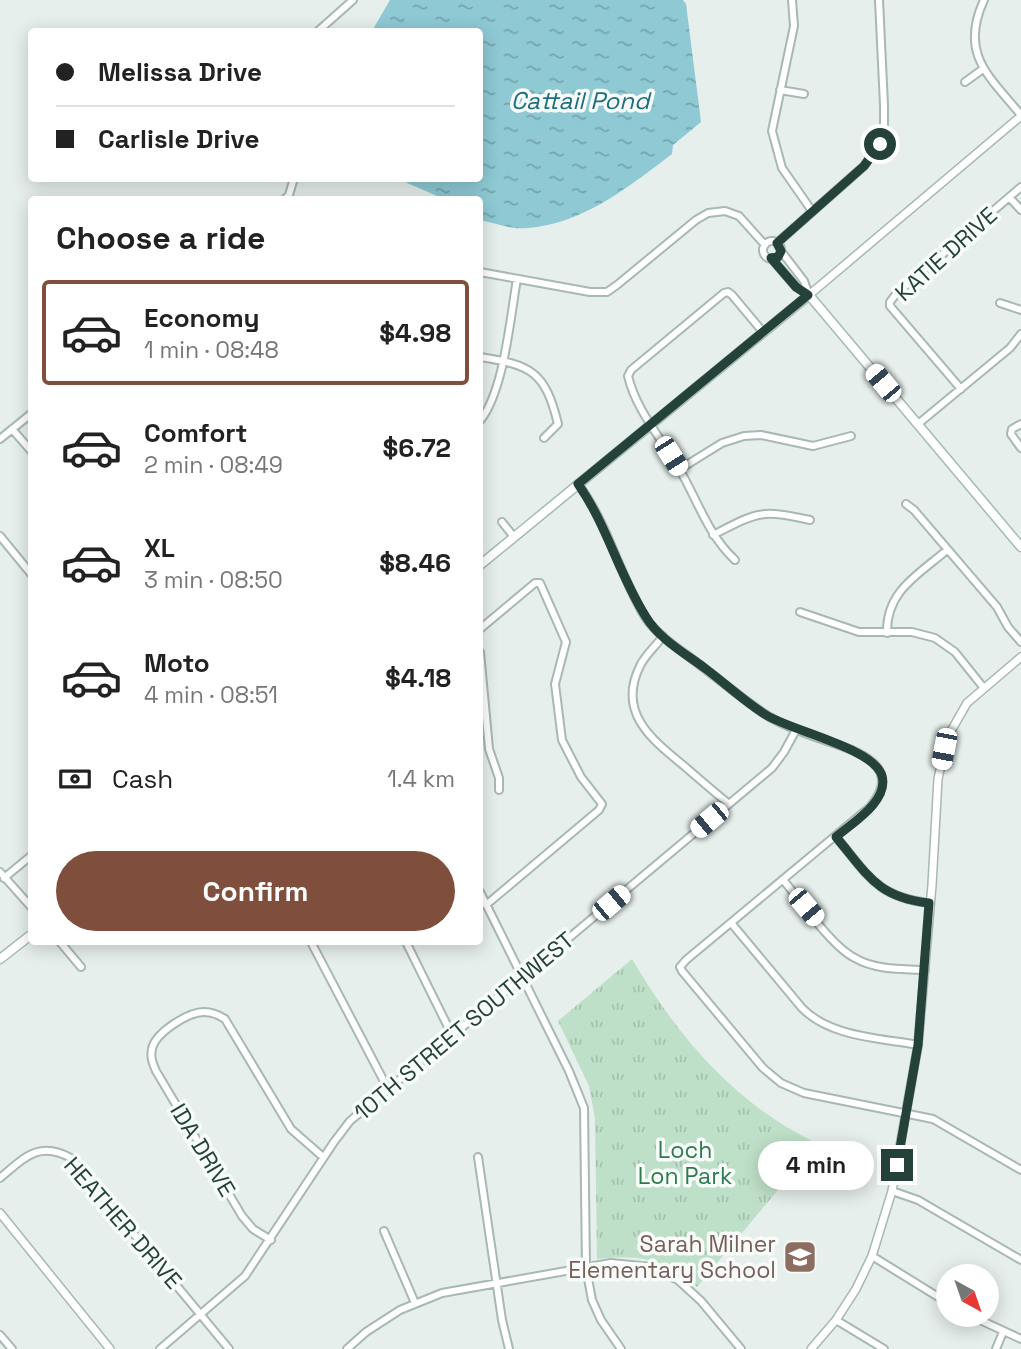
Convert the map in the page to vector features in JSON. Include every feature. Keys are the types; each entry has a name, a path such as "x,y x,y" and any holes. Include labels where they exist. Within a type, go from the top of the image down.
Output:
{"main road":[{"path":"483,563 808,295 1021,547"},
{"path":"0,959 28,937"}],"street":[{"path":"322,28 353,0"},
{"path":"792,0 794,26 772,131 775,149 787,177 812,211"},
{"path":"765,245 769,242 777,243 871,159 883,136 879,0"},
{"path":"808,295 1021,115 977,58 974,26 984,0"},
{"path":"965,82 983,69"},
{"path":"780,90 804,94"},
{"name":"KATIE DRIVE","path":"961,388 890,306 890,302 1021,187"},
{"path":"1010,198 1021,210"},
{"path":"483,273 590,292 607,292 696,220 716,211 739,216 765,245 764,253 796,287 808,295"},
{"path":"777,243 804,281 808,295"},
{"path":"771,258 778,257 781,251"},
{"path":"483,416 495,394 517,279"},
{"path":"735,560 713,535 680,469 650,425 630,384 629,373 721,295 728,292 763,332"},
{"path":"1000,303 1021,310"},
{"path":"918,424 1010,348 1021,334"},
{"path":"483,357 502,360 530,370 544,386 558,424 544,438"},
{"path":"0,439 28,416"},
{"path":"1021,424 1012,429 1011,434 1021,448"},
{"path":"12,429 28,447"},
{"path":"680,469 722,443 744,436 761,435 813,446 851,436"},
{"path":"578,484 592,503 647,620 663,636 764,714 796,730 860,753 874,764 882,777 877,799 836,837 680,967 763,1068 781,1083 804,1093 908,1113 942,1124 1021,1170"},
{"path":"906,504 997,607 1008,627 1021,642"},
{"path":"713,535 761,513 778,513 810,520"},
{"path":"502,523 514,537"},
{"path":"0,536 28,570"},
{"path":"887,633 888,609 897,593 947,550"},
{"path":"483,626 535,583 540,583 566,642 555,684 562,740 581,777 602,804 599,810 486,905"},
{"path":"800,612 859,632 923,634 941,641 955,652 983,687"},
{"path":"663,636 643,661 635,679 634,706 637,719 652,740 729,804"},
{"path":"811,1349 836,1320 856,1289 872,1256 892,1191 918,1045 938,779 944,749 960,711 983,687 1018,659 1021,670"},
{"path":"483,700 489,749 499,778 499,790"},
{"name":"10TH STREET SOUTHWEST","path":"160,1349 245,1276 323,1157 350,1121 772,768 796,730"},
{"path":"836,837 879,886 900,898 929,903"},
{"path":"28,858 2,875 28,904"},
{"path":"784,881 853,958 886,968 925,970"},
{"path":"483,898 569,1071 584,1108 586,1268 592,1300 601,1320 621,1349"},
{"path":"732,924 802,1008 815,1019 833,1028 918,1045"},
{"path":"63,945 81,967"},
{"path":"313,945 388,1089"},
{"path":"407,945 452,1035"},
{"name":"IDA DRIVE","path":"271,1240 253,1229 242,1216 156,1071 152,1049 159,1035 192,1014 205,1012 219,1015 231,1027 291,1129 323,1157"},
{"name":"HEATHER DRIVE","path":"0,1178 34,1152 57,1151 71,1158 229,1349"},
{"path":"478,1157 509,1349"},
{"path":"892,1191 918,1200 1021,1260"},
{"path":"0,1213 110,1349"},
{"path":"384,1231 415,1303"},
{"path":"872,1256 936,1296"},
{"path":"352,1347 384,1320 415,1303 442,1293 611,1263 629,1263 651,1267 669,1275 701,1301 741,1349"},
{"path":"836,1320 884,1349"},
{"path":"993,1327 1021,1339"},
{"path":"996,1349 1003,1332"},
{"path":"0,1335 12,1349"}],"green space":[{"name":"Loch Lon Park","path":"632,959 668,1015 710,1064 757,1107 814,1142 792,1173 697,1287 673,1270 650,1261 626,1257 597,1259 595,1119 589,1086 558,1021"}],"water":[{"name":"Cattail Pond","path":"390,0 683,0 686,4 701,122 673,145 672,154 622,191 587,211 549,225 528,228 483,221 483,196 437,196 405,182 483,182 483,28 374,28"}],"place":[{"name":"Sarah Milner Elementary School","path":"800,1257"}],"route":[{"path":"880,144 864,166 777,243 781,251 778,257 771,258 796,287 808,295 578,484 592,503 638,604 647,620 663,636 764,714 796,730 860,753 880,772 882,786 877,799 836,837 879,886 900,898 929,903 918,1045 897,1165"}]}
